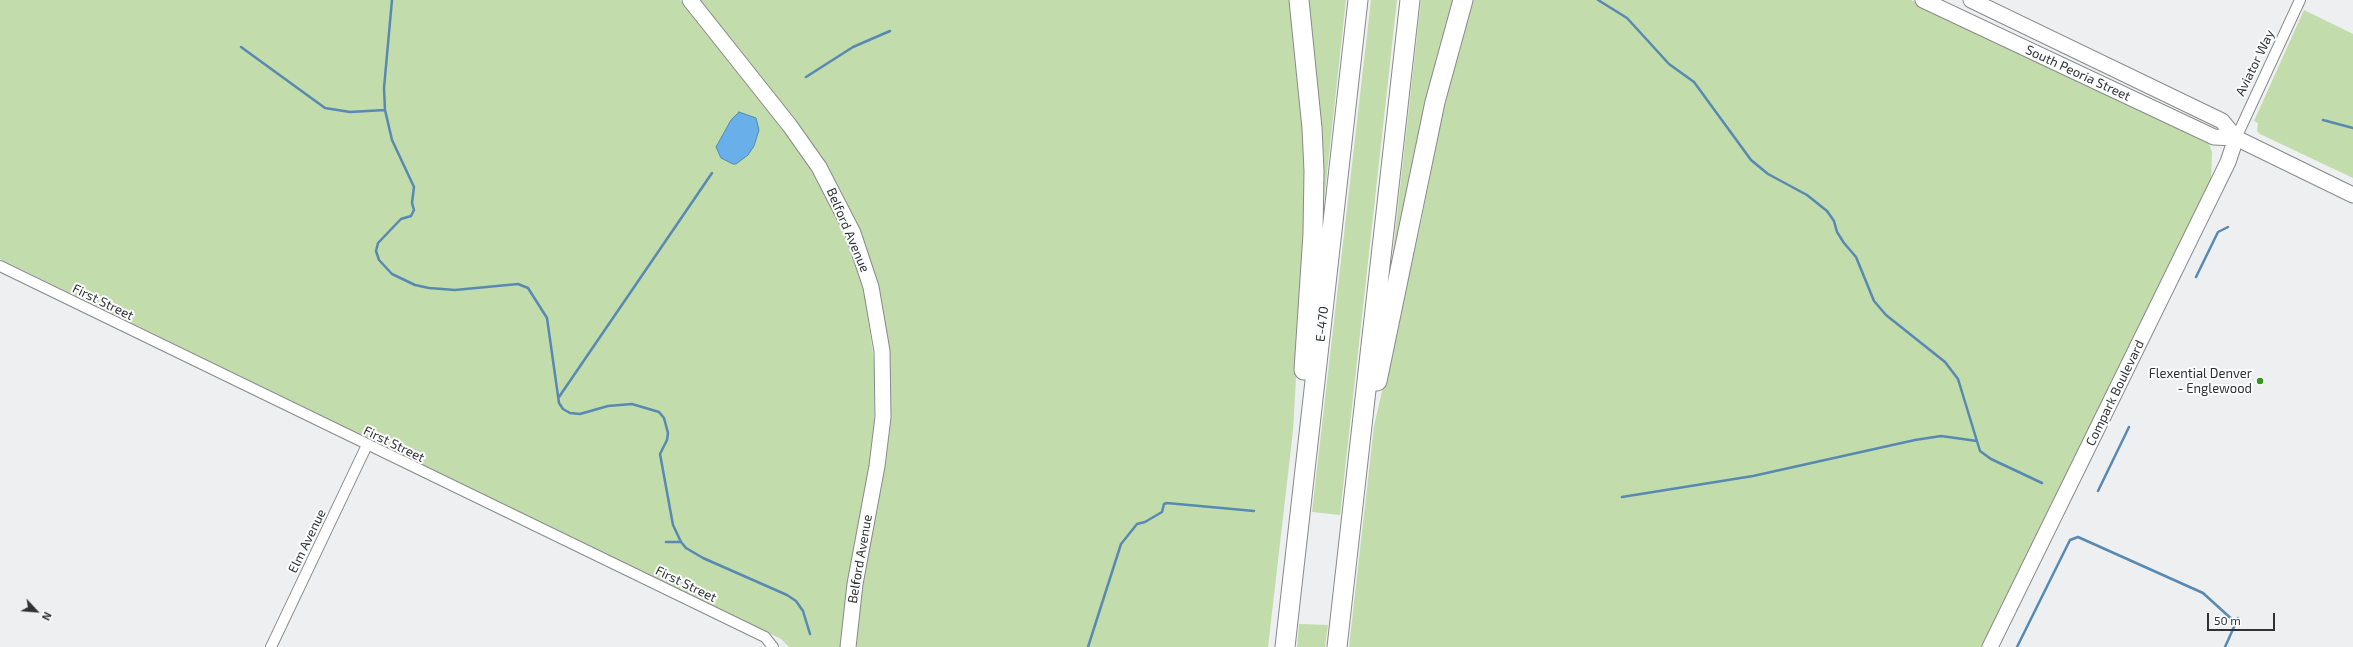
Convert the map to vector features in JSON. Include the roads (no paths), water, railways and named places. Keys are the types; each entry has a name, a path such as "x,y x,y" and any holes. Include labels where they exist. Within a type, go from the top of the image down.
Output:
{"highway":[{"path":"1299,0 1312,128 1314,207 1298,456 1302,499"},
{"name":"E-470","path":"1285,647 1358,0"},
{"path":"1337,647 1410,0"},
{"path":"1357,472 1392,317 1435,102 1463,0"}],"main road":[{"name":"Belford Avenue","path":"690,0 790,126 820,167 853,233 871,287 882,351 883,417 877,466 855,584 848,647"},
{"name":"South Peoria Street","path":"1923,0 2214,137 2236,138"},
{"name":"South Peoria Street","path":"1971,0 2222,122 2236,138 2353,195"},
{"name":"Compark Boulevard","path":"1990,647 2224,170 2236,138"}],"street":[{"name":"Aviator Way","path":"2236,138 2300,0"},
{"name":"First Street","path":"0,266 766,637 773,647"},
{"name":"Elm Avenue","path":"271,647 367,445"}],"water":[{"path":"739,112 756,118 759,130 754,146 748,155 736,164 733,164 721,158 716,147 731,120"}],"waterway":[{"path":"392,0 384,88 385,110 392,140 414,187 412,203 414,210 411,216 401,219 378,243 376,251 379,260 392,274 415,285 429,288 455,290 518,284 528,288 547,318 559,403 563,409 570,413 580,414 608,406 632,404 659,412 664,418 668,433 667,440 660,454 673,525 681,542 686,548 703,558 787,595 796,601 803,611 810,634"},
{"path":"1598,0 1627,18 1669,64 1694,82 1751,160 1768,174 1807,195 1827,211 1834,221 1837,232 1856,257 1874,301 1886,315 1945,362 1958,379 1980,451 1991,459 2042,483"},
{"path":"806,77 853,47 890,31"},
{"path":"241,47 325,108 350,112 385,110"},
{"path":"2323,120 2353,128"},
{"path":"559,397 712,173"},
{"path":"2196,277 2218,232 2228,227"},
{"path":"2098,491 2129,427"},
{"path":"1622,497 1753,476 1915,440 1941,436 1977,441"},
{"path":"1088,647 1121,544 1137,524 1145,522 1162,512 1164,504 1167,503 1254,511"},
{"path":"2017,647 2070,540 2078,537 2203,593 2236,623"},
{"path":"666,542 681,542"},
{"path":"2225,647 2238,618"}],"place":[{"name":"Flexential Denver - Englewood","path":"2260,381"}]}
